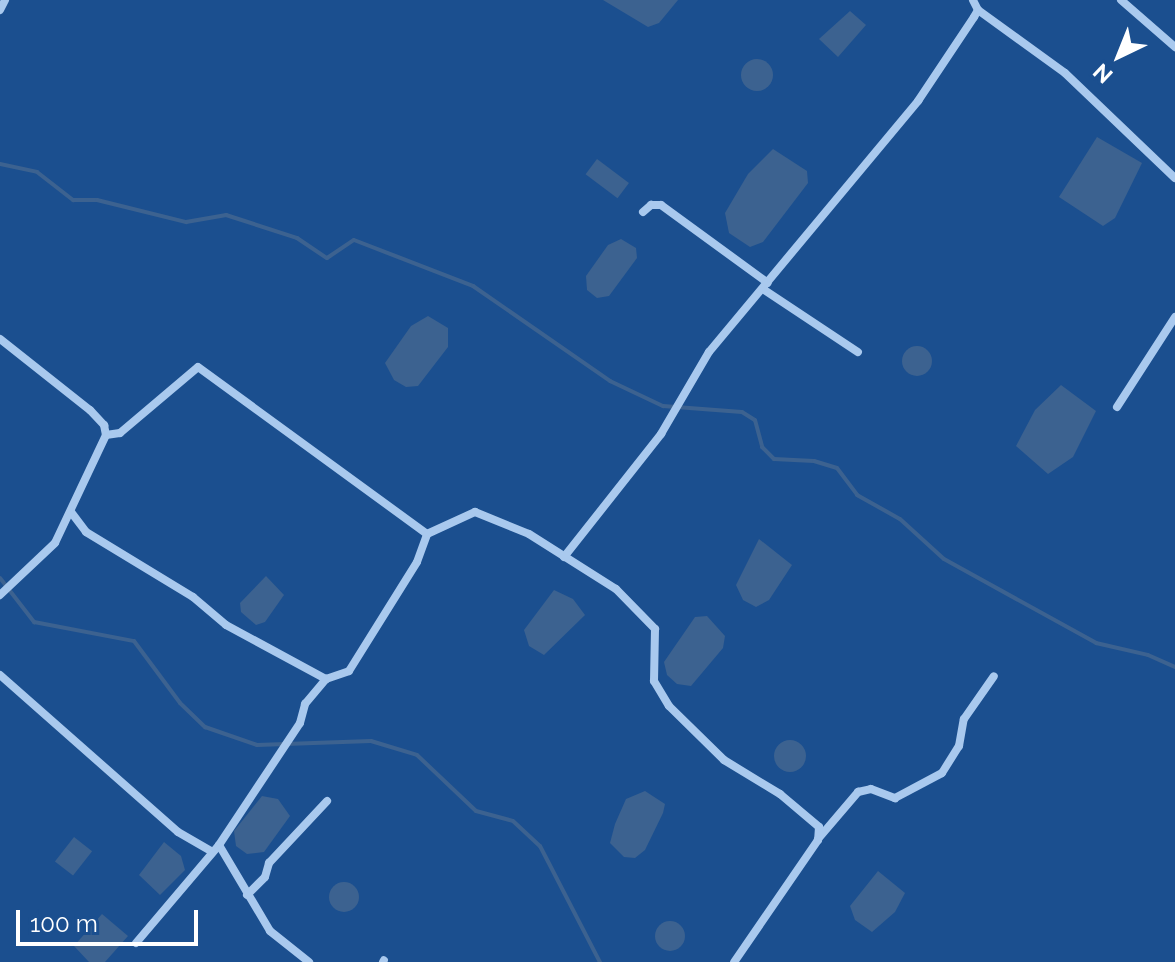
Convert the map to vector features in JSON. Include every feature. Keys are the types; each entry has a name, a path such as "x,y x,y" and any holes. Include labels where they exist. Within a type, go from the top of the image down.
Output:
{"street":[{"path":"0,10 5,0"},
{"path":"973,0 978,10 1065,73 1175,178"},
{"path":"1121,0 1175,47"},
{"path":"564,557 670,421 709,352 918,101 978,10"},
{"path":"643,212 651,205 661,205 765,286 858,352"},
{"path":"1117,407 1175,317"},
{"path":"0,339 90,410 104,425 106,435 71,512 44,556 0,595"},
{"path":"106,435 120,433 198,367 427,534"},
{"path":"71,512 86,532 193,597 226,625 326,679"},
{"path":"136,943 216,849 300,723 305,704 326,679 349,671 417,562 427,534 475,512 529,534 616,589 655,629 654,681 669,706 724,760 814,819 818,840"},
{"path":"0,675 178,832 216,849 270,931 309,962"},
{"path":"734,962 818,840 858,792 871,789 895,798 942,773 959,746 964,719 994,676"},
{"path":"247,895 265,877 269,863 327,801"}],"water":[{"path":"603,0 678,0 659,23 648,27"},
{"path":"850,11 866,25 838,57 819,39"},
{"path":"757,59 768,64 773,75 768,86 757,91 746,86 741,75 746,64"},
{"path":"1097,137 1142,163 1115,218 1103,226 1059,197"},
{"path":"773,149 807,171 808,183 763,242 750,247 729,233 725,213 748,174"},
{"path":"597,159 629,183 618,198 586,174"},
{"path":"621,239 636,248 637,258 609,296 597,298 587,290 586,276 608,245"},
{"path":"428,316 448,328 448,347 418,386 406,387 394,380 385,363 411,326"},
{"path":"917,346 928,350 932,361 928,372 917,376 906,372 902,361 906,350"},
{"path":"1061,385 1096,411 1073,457 1048,474 1016,446 1035,410"},
{"path":"759,539 792,565 769,600 756,607 743,600 736,585"},
{"path":"266,576 284,595 265,622 256,625 241,612 240,603"},
{"path":"554,590 573,599 585,615 544,655 529,646 524,630"},
{"path":"707,616 725,636 723,648 691,686 677,684 667,675 664,662 695,617"},
{"path":"790,740 802,744 806,756 802,768 790,772 778,768 774,756 778,744"},
{"path":"645,791 665,804 663,813 645,850 635,858 624,857 610,843 615,824 626,799"},
{"path":"262,796 278,799 290,816 264,852 247,854 236,846 234,831"},
{"path":"74,837 92,851 73,876 55,861"},
{"path":"164,842 181,856 185,870 160,895 139,875"},
{"path":"878,871 905,893 895,912 872,932 855,920 850,906"},
{"path":"344,882 355,886 359,897 355,908 344,912 333,908 329,897 333,886"},
{"path":"102,914 128,936 105,962 89,962 74,946"},
{"path":"670,921 681,925 685,936 681,947 670,951 659,947 655,936 659,925"}],"waterway":[{"path":"0,164 37,172 73,200 97,200 186,222 226,215 297,238 327,258 354,240 473,286 610,381 663,406 742,412 755,420 762,447 774,459 814,461 837,468 857,495 900,519 944,559 1096,643 1148,655 1175,667"},
{"path":"0,578 34,622 134,641 180,703 205,727 257,745 371,741 417,755 476,811 513,821 540,846 600,962"}]}
